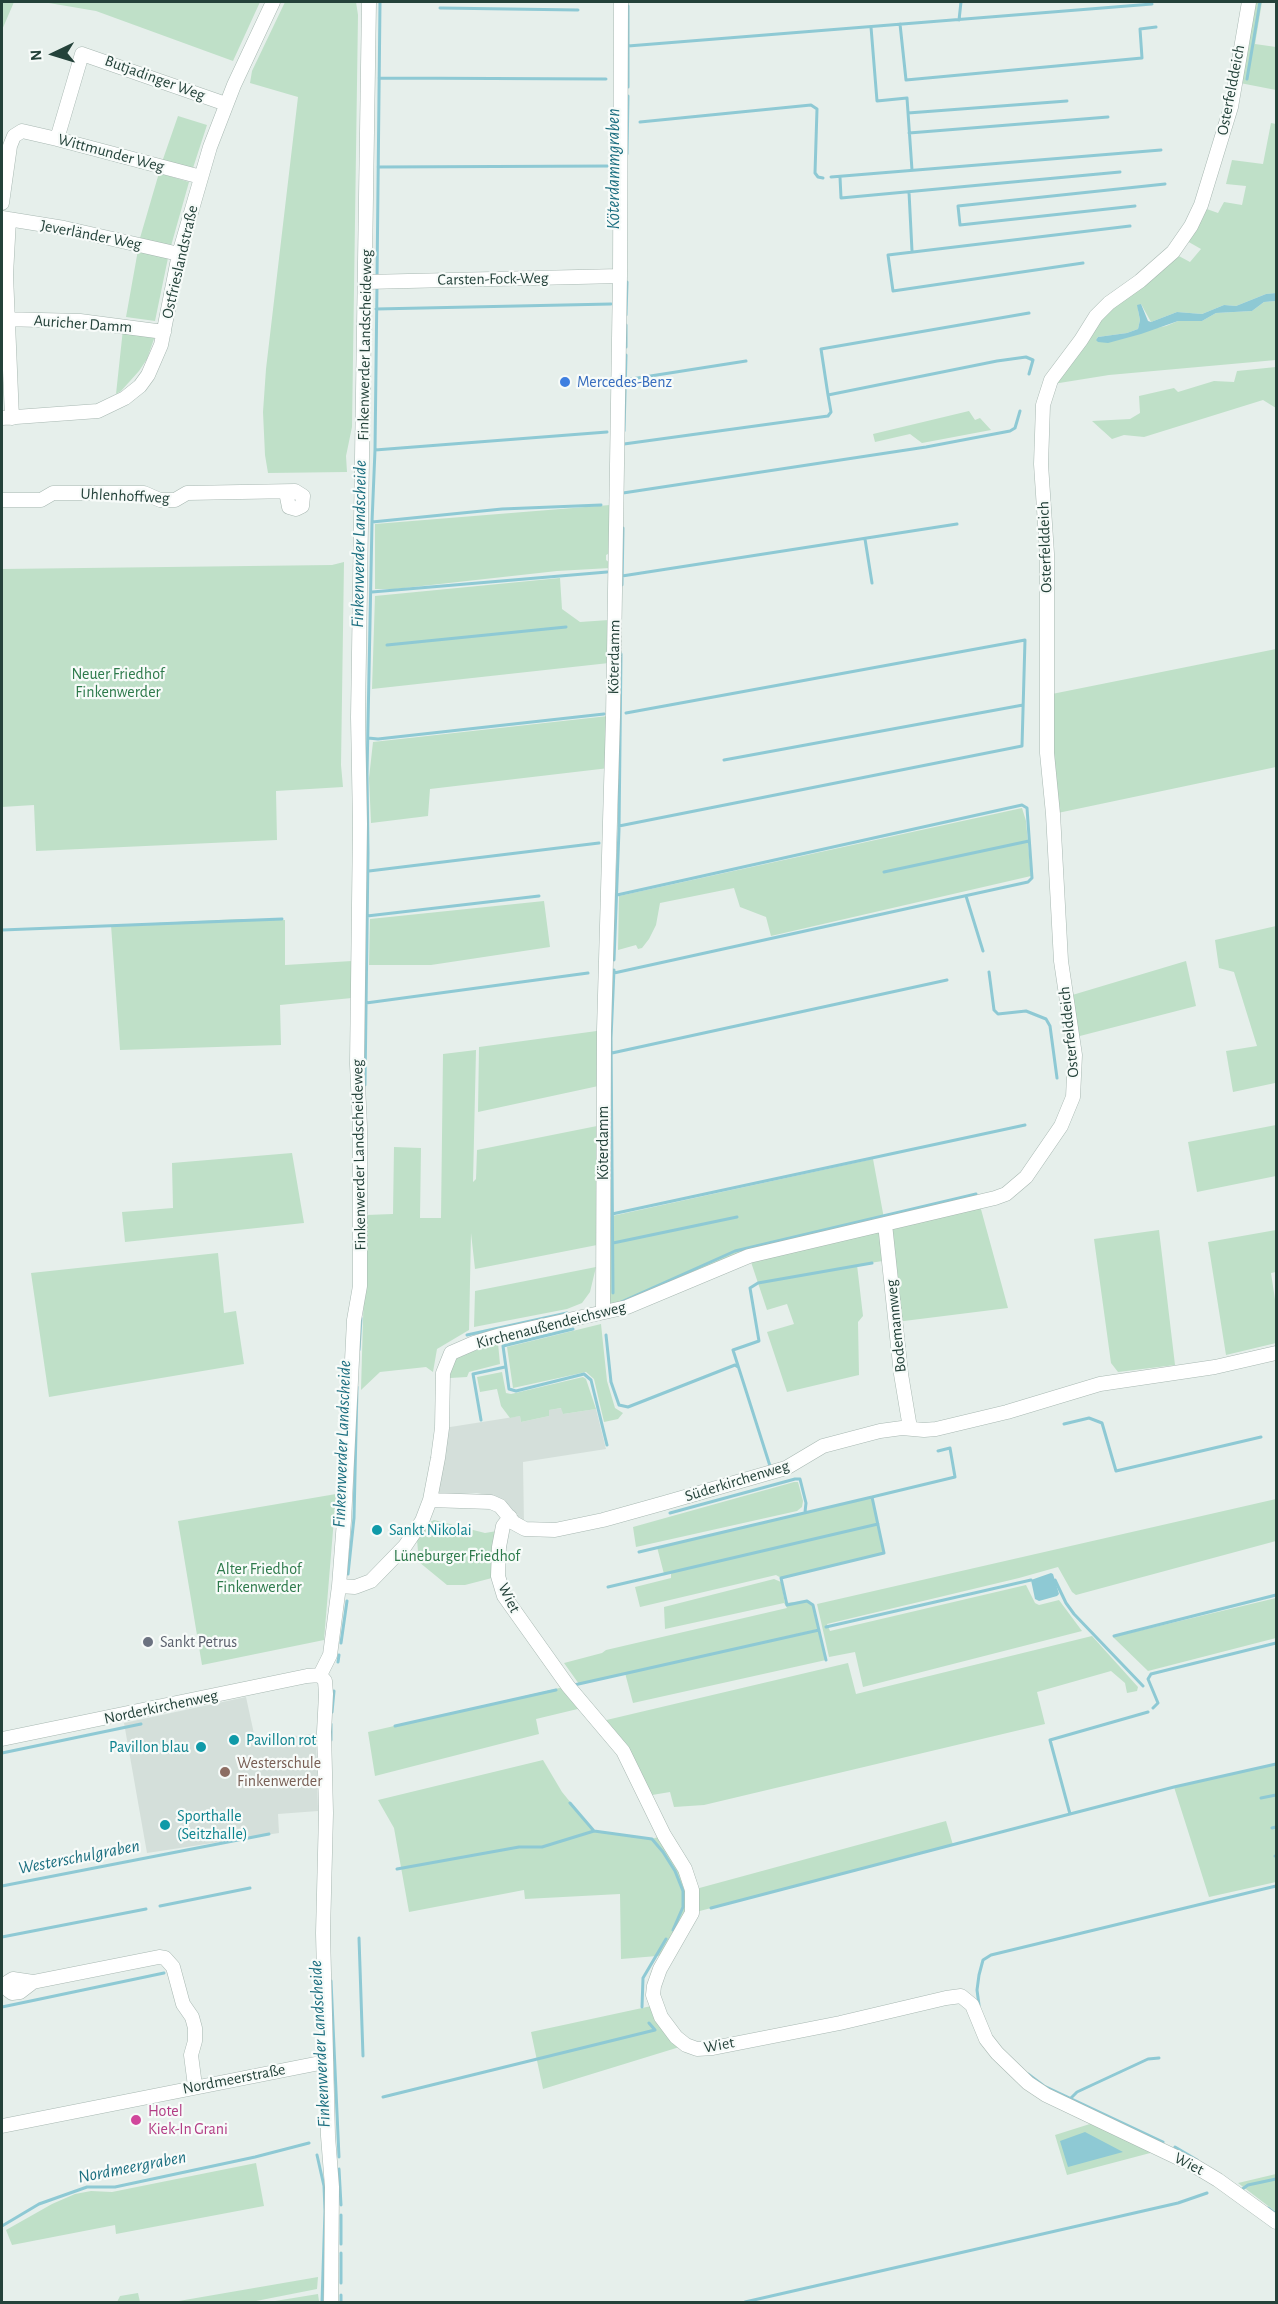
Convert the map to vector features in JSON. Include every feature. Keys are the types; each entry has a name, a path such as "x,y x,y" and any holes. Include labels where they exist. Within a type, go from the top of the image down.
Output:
{"street":[{"name":"Ostfrieslandstraße","path":"7,418 94,411 120,401 140,386 152,370 160,351 179,254 201,177 226,104 273,2"},
{"name":"Finkenwerder Landscheideweg","path":"320,1675 330,1655 339,1586 345,1521 354,1320 360,1286 360,1126 357,1064 360,824 358,717 373,282 369,2"},
{"name":"Köterdamm","path":"603,1312 604,1030 611,823 620,276 621,2"},
{"name":"Osterfelddeich","path":"1045,1150 1061,1126 1073,1097 1075,1054 1060,962 1053,814 1047,753 1047,554 1041,464 1043,405 1051,380 1082,340 1096,316 1173,252 1191,226 1201,205 1231,107 1249,2"},
{"name":"Butjadinger Weg","path":"57,138 82,54 226,104"},
{"name":"Wittmunder Weg","path":"2,203 10,146 14,136 22,131 57,138 201,177"},
{"name":"Jeverländer Weg","path":"5,219 74,230 179,254"},
{"path":"5,219 4,319 7,418"},
{"name":"Carsten-Fock-Weg","path":"373,282 620,276"},
{"name":"Auricher Damm","path":"4,319 80,321 164,332"},
{"name":"Uhlenhoffweg","path":"2,500 41,500 53,493 144,493 160,500 175,500 187,493 286,492"},
{"name":"Kirchenaußendeichsweg","path":"339,1586 355,1587 371,1581 405,1546 422,1521 430,1500 441,1441 443,1373 451,1353 501,1335 627,1307 749,1256 1006,1194 1026,1177 1045,1150"},
{"name":"Bodemannweg","path":"885,1224 902,1383 910,1428"},
{"name":"Süderkirchenweg","path":"430,1500 491,1502 500,1506 520,1527 534,1531 555,1530 603,1520 786,1468 829,1444 888,1429 936,1429 1116,1380 1203,1369 1276,1353"},
{"name":"Wiet","path":"510,1517 503,1527 499,1547 498,1576 504,1596 568,1686 623,1751 664,1835 685,1869 692,1890 692,1913 660,1969 653,1995 661,2017 676,2037 686,2045 697,2049 713,2048 961,1996 972,2005 986,2039 1028,2083 1046,2095 1193,2165 1276,2222"},
{"path":"320,1675 326,1690 323,1933 325,2062 332,2187 331,2302"},
{"name":"Norderkirchenweg","path":"2,1739 320,1675"},
{"path":"33,1982 159,1956 165,1958 173,1967 183,2004 192,2017 195,2028 195,2041 191,2055 195,2086"},
{"name":"Nordmeerstraße","path":"2,2126 325,2062"}],"shaded area":[{"path":"562,1408 563,1414 596,1409 606,1449 523,1462 524,1524 491,1496 477,1493 435,1495 444,1428 520,1416 521,1422 549,1416 548,1410"},
{"name":"Westerschule Finkenwerder","path":"246,1697 256,1743 316,1733 318,1811 278,1814 279,1833 147,1853 124,1723"}],"green space":[{"path":"2,2 14,2 2,30"},
{"path":"43,2 260,2 233,61 96,11"},
{"path":"285,2 356,2 358,15 352,427 346,456 347,472 268,473 265,455 263,412 266,369 298,97 250,83 252,71"},
{"path":"1251,2 1262,2 1255,44 1276,47 1276,90 1240,83"},
{"path":"178,116 207,125 192,171 162,162"},
{"path":"1271,123 1276,124 1276,293 1266,294 1236,306 1224,305 1202,314 1177,312 1151,322 1141,304 1138,310 1140,320 1138,329 1098,337 1096,340 1166,326 1178,321 1202,321 1216,313 1252,311 1264,302 1276,301 1276,360 1109,375 1053,384 1103,314 1177,255 1190,262 1201,249 1187,241 1204,208 1218,213 1224,202 1242,205 1246,186 1226,184 1232,160 1263,164"},
{"path":"159,173 189,182 171,246 140,238"},
{"path":"138,250 168,258 155,321 126,317"},
{"path":"123,329 155,336 147,359 139,371 116,394"},
{"path":"1276,367 1276,408 1263,400 1144,437 1124,435 1112,439 1092,421 1130,419 1140,413 1139,396 1174,388 1178,392 1214,381 1234,382 1237,371"},
{"path":"969,411 975,420 980,418 991,430 922,443 910,434 875,442 873,434"},
{"path":"610,505 610,553 606,555 606,560 610,563 610,568 375,589 375,524"},
{"name":"Neuer Friedhof Finkenwerder","path":"344,562 341,765 343,787 276,791 277,840 36,851 34,805 2,807 2,569 332,565"},
{"path":"560,578 562,609 580,622 609,620 609,663 372,689 375,596"},
{"path":"1276,649 1276,767 1053,814 1047,695"},
{"path":"608,716 609,768 430,789 428,816 371,823 369,778 373,742"},
{"path":"1022,808 1026,821 1031,876 771,936 766,917 740,907 734,888 660,903 656,925 642,948 638,949 636,945 618,950 619,896"},
{"path":"544,901 550,947 431,965 369,965 370,919"},
{"path":"240,919 285,920 285,965 352,961 352,998 280,1005 281,1045 120,1050 111,925"},
{"path":"1276,926 1276,1091 1275,1083 1233,1092 1226,1051 1257,1046 1234,972 1219,968 1215,940"},
{"path":"1186,961 1196,1006 1076,1037 1069,996"},
{"path":"604,1030 603,1085 478,1112 479,1047"},
{"path":"476,1050 473,1182 476,1179 477,1150 597,1126 597,1245 475,1269 471,1233 469,1330 437,1349 433,1372 426,1367 380,1372 361,1390 366,1215 393,1214 394,1147 421,1148 420,1218 441,1218 443,1054"},
{"path":"1276,1125 1276,1176 1197,1192 1188,1142"},
{"path":"292,1153 304,1223 125,1242 122,1212 173,1208 172,1163"},
{"path":"873,1159 885,1224 979,1202 1008,1308 896,1322 889,1260 857,1265 863,1316 858,1322 859,1375 787,1392 767,1332 794,1324 787,1304 767,1310 749,1256 603,1312 603,1218"},
{"path":"1159,1230 1175,1365 1118,1372 1111,1363 1094,1239"},
{"path":"1276,1230 1276,1272 1271,1273 1276,1306 1276,1343 1226,1355 1208,1242"},
{"path":"218,1253 224,1313 236,1311 244,1364 49,1397 31,1273"},
{"path":"596,1267 590,1292 582,1303 567,1309 474,1327 475,1291"},
{"path":"601,1324 607,1381 615,1408 623,1413 618,1419 604,1422 594,1379 586,1372 513,1388 507,1347"},
{"path":"498,1343 500,1364 469,1372 467,1377 450,1378 451,1364 459,1356"},
{"path":"502,1372 506,1393 511,1394 583,1377 586,1379 596,1409 563,1414 561,1408 549,1410 549,1416 521,1422 520,1416 510,1418 501,1406 497,1389 480,1392 477,1377"},
{"path":"798,1482 803,1501 802,1507 797,1511 636,1547 633,1527"},
{"name":"Alter Friedhof Finkenwerder","path":"336,1494 324,1640 202,1665 178,1521"},
{"path":"872,1497 884,1553 781,1578 776,1575 640,1607 635,1587 671,1578 671,1572 664,1574 657,1547"},
{"path":"1276,1499 1276,1541 1076,1595 1058,1567 827,1624 830,1631 1026,1585 1035,1603 1039,1605 1059,1600 1082,1631 863,1687 855,1652 829,1657 817,1604"},
{"name":"Lüneburger Friedhof","path":"434,1520 485,1533 497,1531 492,1578 465,1585 447,1585 419,1562 417,1540 424,1525"},
{"path":"774,1579 781,1582 785,1603 807,1601 813,1605 818,1629 695,1658 819,1630 826,1660 633,1703 625,1673 579,1684 564,1663 606,1650 787,1608 784,1603 665,1629 664,1607"},
{"path":"1276,1598 1276,1638 1148,1671 1113,1637"},
{"path":"1092,1636 1138,1687 1137,1691 1127,1693 1125,1683 1111,1671 1037,1692 1045,1724 704,1805 674,1807 670,1792 646,1796 598,1722 848,1663 856,1694"},
{"path":"568,1686 586,1707 536,1719 539,1734 375,1776 368,1732"},
{"path":"543,1760 562,1792 594,1831 652,1839 664,1835 692,1890 946,1821 953,1845 692,1913 669,1955 621,1959 620,1894 525,1899 524,1890 409,1912 394,1828 378,1800"},
{"path":"1276,1764 1276,1882 1209,1897 1174,1787"},
{"path":"656,2005 686,2045 543,2089 531,2032"},
{"path":"1093,2123 1154,2152 1067,2175 1055,2135"},
{"path":"256,2163 264,2206 116,2234 115,2225 12,2245 6,2230 75,2194 91,2191 112,2192"},
{"path":"1276,2174 1276,2212 1238,2183"},
{"path":"318,2277 317,2289 251,2302 173,2302"},
{"path":"138,2293 140,2302 117,2302 120,2296"},
{"path":"318,2294 319,2301 269,2302"}],"water":[{"path":"1276,293 1276,301 1264,302 1252,311 1216,313 1202,321 1178,321 1108,343 1096,340 1098,337 1138,329 1140,320 1137,305 1141,304 1148,321 1151,322 1177,312 1202,314 1224,305 1236,306 1266,294"},
{"path":"1051,1573 1059,1594 1039,1601 1035,1599 1031,1580"},
{"path":"1085,2132 1123,2152 1068,2167 1060,2141"}],"waterway":[{"name":"Finkenwerder Landscheide","path":"377,279 380,2"},
{"path":"959,20 961,2"},
{"path":"1247,79 1260,2"},
{"path":"628,46 1152,4"},
{"name":"Köterdammgraben","path":"628,6 628,87"},
{"path":"440,8 578,10"},
{"path":"900,24 906,80 1142,58 1140,29 1156,27"},
{"path":"871,27 877,101 907,98 912,170"},
{"path":"379,78 606,79"},
{"name":"Köterdammgraben","path":"627,154 628,96"},
{"path":"908,113 1067,101"},
{"path":"640,122 811,105 817,109 815,173 818,177 823,178"},
{"path":"909,133 1108,117"},
{"path":"831,177 1161,150"},
{"path":"378,167 612,166"},
{"path":"840,177 841,198 1120,172"},
{"path":"1135,206 960,225 958,206 1165,184"},
{"path":"909,192 912,251"},
{"path":"1083,263 893,291 888,255 1130,226"},
{"name":"Köterdammgraben","path":"626,315 627,282"},
{"name":"Finkenwerder Landscheide","path":"365,1085 367,774 377,285"},
{"path":"376,309 611,304"},
{"path":"828,395 821,349 1029,313"},
{"name":"Köterdammgraben","path":"626,325 626,347"},
{"name":"Köterdammgraben","path":"624,431 626,355"},
{"path":"624,444 828,416 831,412 828,395 997,361 1026,357 1033,360 1029,374"},
{"path":"625,380 746,361"},
{"path":"623,493 926,447 1010,431 1015,428 1020,411"},
{"path":"375,450 607,432"},
{"path":"372,522 502,509 601,505"},
{"path":"622,576 957,524"},
{"path":"622,585 623,528"},
{"path":"865,539 872,583"},
{"path":"372,592 607,572"},
{"path":"387,645 566,627"},
{"path":"619,826 1022,746 1025,640 626,713"},
{"path":"614,960 619,830 621,654"},
{"path":"724,760 1023,705"},
{"path":"368,738 378,739 604,714"},
{"path":"614,973 1028,882 1032,878 1027,808 1022,805 617,895"},
{"path":"884,872 1029,841"},
{"path":"369,871 599,843"},
{"path":"367,916 539,896"},
{"path":"966,896 983,951"},
{"path":"2,930 282,919"},
{"path":"613,1293 611,1038 614,970"},
{"path":"989,972 994,1010 998,1014 1026,1011 1046,1019 1050,1026 1057,1078"},
{"path":"366,1003 588,973"},
{"path":"612,1053 947,980"},
{"path":"612,1214 1025,1125"},
{"path":"621,1302 735,1251 976,1194"},
{"path":"613,1243 737,1217"},
{"path":"770,1466 733,1350 759,1341 750,1288 758,1283 872,1263"},
{"path":"467,1335 567,1313"},
{"name":"Finkenwerder Landscheide","path":"359,1350 361,1318"},
{"path":"573,1329 503,1346 509,1389 516,1391 584,1374 591,1380 607,1445"},
{"path":"606,1335 611,1382 619,1405 628,1407 735,1365 738,1367"},
{"path":"481,1420 473,1374 505,1367"},
{"name":"Finkenwerder Landscheide","path":"348,1574 354,1518 357,1387"},
{"path":"1064,1424 1089,1418 1102,1423 1116,1471 1261,1437"},
{"path":"826,1660 813,1605 807,1601 787,1605 781,1578 884,1553 872,1497 955,1477 950,1448 938,1451"},
{"path":"670,1513 795,1479 800,1479 806,1503 805,1512"},
{"path":"639,1552 872,1497"},
{"path":"608,1587 878,1524"},
{"path":"826,1627 1031,1580"},
{"path":"1055,1580 1074,1614 1143,1686"},
{"path":"1114,1636 1276,1595"},
{"name":"Finkenwerder Landscheide","path":"341,1643 347,1601"},
{"path":"574,1685 819,1630"},
{"path":"1153,1708 1158,1703 1148,1679 1151,1674 1276,1643"},
{"name":"Finkenwerder Landscheide","path":"338,1662 339,1655"},
{"path":"395,1726 556,1690"},
{"name":"Finkenwerder Landscheide","path":"332,1712 334,1691"},
{"path":"1148,1712 1050,1740 1070,1814 1276,1764"},
{"path":"2,1753 141,1724"},
{"name":"Finkenwerder Landscheide","path":"331,1724 331,1740"},
{"path":"1261,1798 1276,1795"},
{"path":"570,1803 594,1831 652,1839 663,1852 675,1871 683,1891 683,1907 673,1930"},
{"path":"711,1908 1070,1814"},
{"path":"1272,1828 1276,1827"},
{"path":"397,1869 519,1847 542,1847 594,1831"},
{"name":"Westerschulgraben","path":"2,1886 269,1834"},
{"path":"979,2005 977,1990 979,1975 983,1960 991,1955 1276,1886"},
{"path":"160,1906 250,1888"},
{"path":"2,1937 146,1909"},
{"path":"359,1938 363,2056"},
{"path":"642,2007 643,1978 666,1939"},
{"path":"2,2007 164,1973"},
{"name":"Finkenwerder Landscheide","path":"331,1981 339,2157"},
{"path":"383,2097 655,2030 649,2023"},
{"path":"1070,2099 1077,2092 1148,2059 1159,2058"},
{"path":"1028,2074 1044,2086 1163,2142"},
{"name":"Nordmeergraben","path":"2,2226 39,2204 87,2187 115,2187 309,2143"},
{"path":"1175,2147 1197,2160"},
{"path":"317,2155 324,2186 325,2211 322,2302"},
{"path":"339,2169 341,2205"},
{"path":"1241,2190 1248,2185 1276,2179"},
{"path":"745,2302 1178,2203 1207,2193"},
{"path":"1268,2208 1276,2214"},
{"path":"341,2215 341,2244"},
{"path":"341,2253 341,2283"},
{"path":"341,2295 341,2302"}],"place":[{"name":"Mercedes-Benz","path":"565,382"},
{"name":"Sankt Nikolai","path":"377,1530"},
{"name":"Sankt Petrus","path":"148,1642"},
{"name":"Pavillon rot","path":"234,1740"},
{"name":"Pavillon blau","path":"201,1747"},
{"name":"Westerschule Finkenwerder","path":"225,1772"},
{"name":"Sporthalle (Seitzhalle)","path":"165,1825"},
{"name":"Hotel Kiek-In Grani","path":"136,2120"}]}
